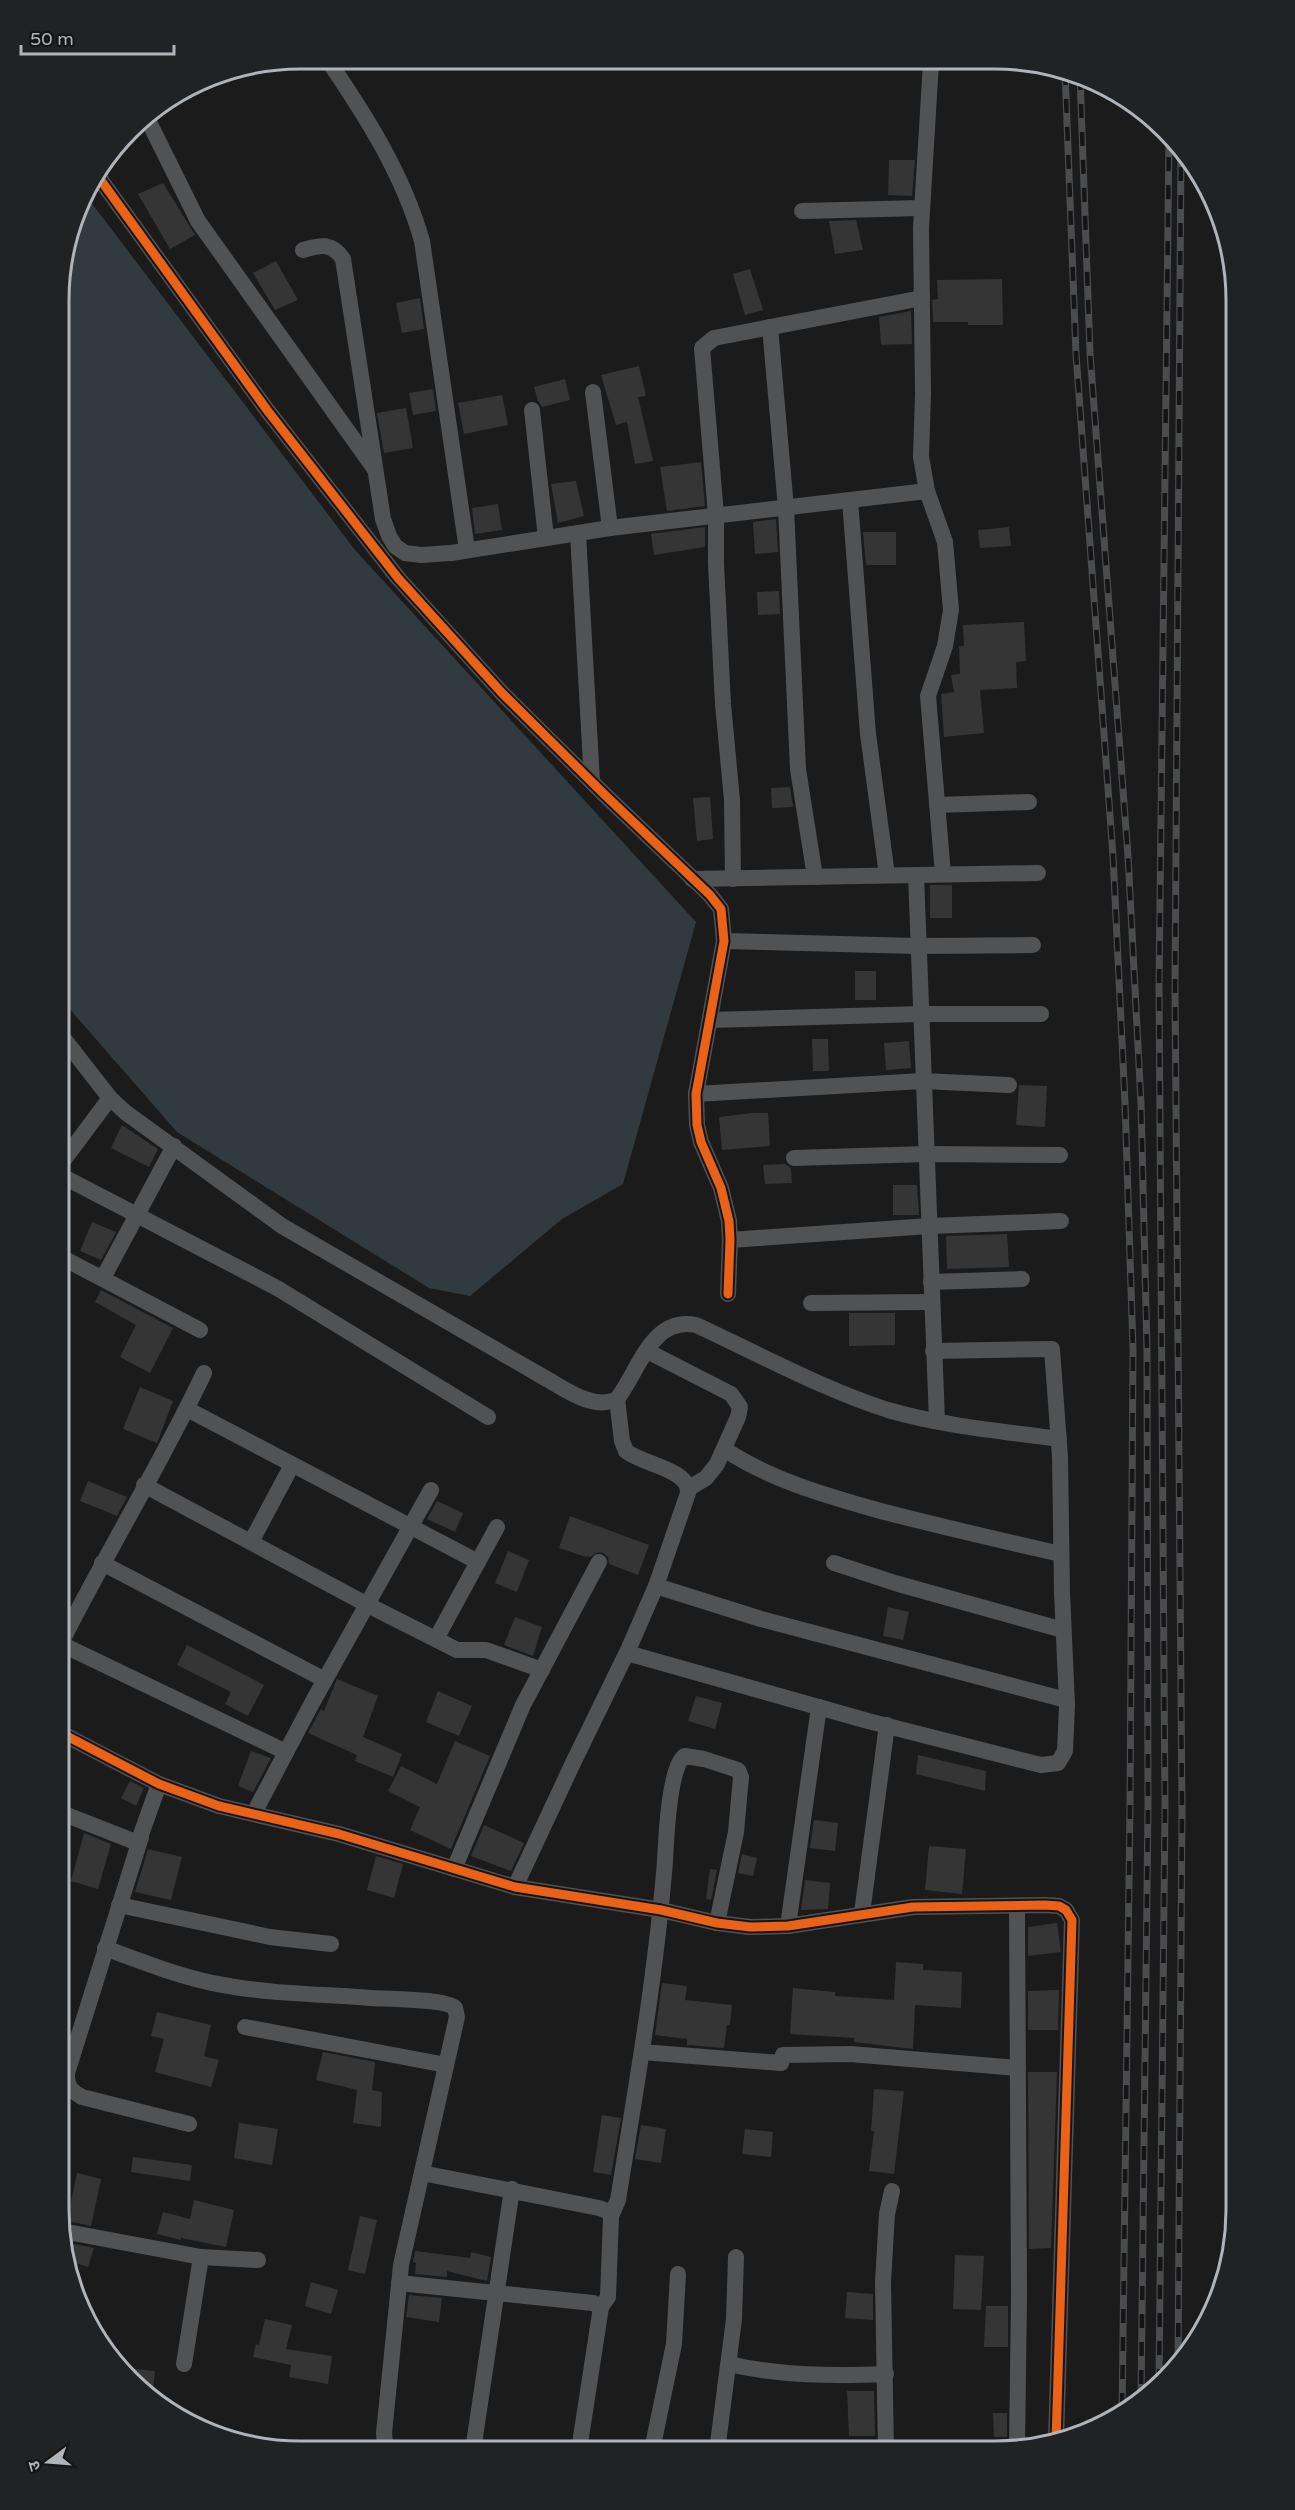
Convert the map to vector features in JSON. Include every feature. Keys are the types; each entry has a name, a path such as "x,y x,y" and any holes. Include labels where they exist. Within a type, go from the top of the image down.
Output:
{"street":[{"path":"334,69 367,117 386,152 410,202 418,227 427,267 467,550"},
{"path":"931,69 922,208 921,457 927,491 945,542 951,610 945,646 928,696 943,874"},
{"path":"150,124 198,221 376,472"},
{"path":"102,182 267,410 398,578 502,693 716,901 721,909 724,941 696,1094 697,1125 701,1142 721,1188 729,1221 728,1293"},
{"path":"802,211 922,208"},
{"path":"303,250 315,246 330,246 335,248 343,259 383,519 395,546 405,552 421,555 467,550 610,528 927,491"},
{"path":"733,879 732,800 722,692 716,515 702,348 714,338 922,298"},
{"path":"770,327 786,508 798,769 815,878"},
{"path":"593,392 610,528"},
{"path":"532,410 546,538"},
{"path":"850,500 868,734 887,875"},
{"path":"578,533 592,782"},
{"path":"937,805 1029,802"},
{"path":"692,879 1038,873"},
{"path":"916,875 933,1351 938,1421"},
{"path":"724,941 917,946 1033,945"},
{"path":"710,1020 921,1014 1041,1014"},
{"path":"69,1046 110,1098 139,1124 174,1146 282,1226 545,1378 589,1400 603,1403 617,1399"},
{"path":"696,1094 923,1081 1009,1085"},
{"path":"69,1153 110,1098"},
{"path":"103,1278 174,1146"},
{"path":"794,1158 926,1154 1060,1155"},
{"path":"69,1180 277,1288 489,1418"},
{"path":"730,1240 929,1226 1061,1221"},
{"path":"69,1261 200,1330"},
{"path":"931,1282 1022,1280"},
{"path":"812,1303 932,1302"},
{"path":"689,1488 684,1479 678,1475 626,1451 622,1441 617,1399 647,1351 662,1332 686,1323 696,1325 837,1391 886,1409 938,1421 1059,1440"},
{"path":"627,1653 819,1707 1041,1765 1052,1765 1062,1759 1065,1751 1066,1700 1059,1440 1052,1349 933,1351"},
{"path":"515,1887 627,1653 656,1586 689,1488 706,1478 724,1449 739,1413 740,1407 734,1396 647,1351"},
{"path":"69,1627 187,1409 204,1373"},
{"path":"187,1409 478,1562"},
{"path":"724,1449 771,1476 847,1501 946,1528 1061,1554"},
{"path":"251,1542 292,1465"},
{"path":"144,1485 436,1640 462,1652 486,1650 542,1670"},
{"path":"254,1813 366,1604 431,1490"},
{"path":"436,1640 497,1527"},
{"path":"454,1869 523,1705 599,1562"},
{"path":"102,1563 325,1680"},
{"path":"834,1563 895,1583 1063,1630"},
{"path":"656,1586 761,1619 1066,1700"},
{"path":"69,1649 286,1752"},
{"path":"788,1926 819,1707"},
{"path":"862,1914 887,1725"},
{"path":"69,1737 159,1784 219,1806 339,1834 515,1887 661,1910 717,1923 750,1927 788,1926 913,1907 1059,1906 1066,1910 1072,1920 1056,2432"},
{"path":"580,2441 601,2307 608,2297 611,2216 618,2200 642,2052 661,1910 668,1814 677,1764 685,1756 735,1768 741,1778 736,1832 717,1923"},
{"path":"69,2066 159,1784"},
{"path":"69,1816 138,1844 141,1837"},
{"path":"120,1905 270,1937 331,1944"},
{"path":"1017,1906 1017,2440"},
{"path":"105,1948 154,1966 223,1985 452,2004 456,2010 457,2017 399,2283 385,2441"},
{"path":"245,2027 446,2065"},
{"path":"642,2052 781,2063 783,2055 850,2054 1018,2068"},
{"path":"69,2089 82,2097 189,2124"},
{"path":"422,2173 512,2189 598,2208 607,2211 611,2216"},
{"path":"474,2441 512,2189"},
{"path":"886,2441 883,2282 887,2214 892,2191"},
{"path":"70,2232 201,2257 258,2260"},
{"path":"184,2364 201,2257"},
{"path":"718,2441 734,2319 736,2258"},
{"path":"654,2441 674,2344 678,2274"},
{"path":"399,2283 592,2303 601,2307"},
{"path":"729,2364 754,2370 830,2376 886,2374"}],"shaded area":[{"path":"91,202 355,550 696,922 623,1184 562,1219 470,1296 429,1288 177,1132 69,1008 69,285 73,255 81,226"}],"building":[{"path":"889,160 915,160 912,196 888,195"},
{"path":"163,183 195,235 170,249 138,194"},
{"path":"856,220 863,250 835,254 829,221"},
{"path":"276,261 298,300 275,310 253,273"},
{"path":"750,269 763,310 745,315 733,274"},
{"path":"1002,279 1003,325 933,322 932,300 938,299 937,280"},
{"path":"420,298 424,329 402,333 396,303"},
{"path":"911,311 912,344 881,345 879,317"},
{"path":"639,366 646,396 638,397 653,461 635,464 627,422 616,425 601,375"},
{"path":"565,379 570,400 542,407 534,387"},
{"path":"433,389 436,411 413,415 409,393"},
{"path":"502,395 508,425 464,434 458,403"},
{"path":"406,408 413,448 384,453 377,413"},
{"path":"701,462 705,506 667,511 660,467"},
{"path":"576,481 584,516 558,523 551,484"},
{"path":"498,504 502,530 475,534 472,508"},
{"path":"776,519 778,552 755,554 753,522"},
{"path":"705,527 705,547 654,555 651,534"},
{"path":"1009,527 1011,546 980,548 978,530"},
{"path":"863,532 896,532 896,565 866,565"},
{"path":"779,591 780,614 758,615 757,592"},
{"path":"1024,622 1026,661 1016,662 1017,688 980,690 984,733 944,737 941,694 954,692 951,675 960,674 959,646 964,646 963,625"},
{"path":"790,787 793,807 772,808 771,788"},
{"path":"710,797 713,839 697,841 693,798"},
{"path":"930,885 952,885 952,918 930,918"},
{"path":"855,971 876,971 876,1000 855,1000"},
{"path":"812,1039 828,1039 829,1071 813,1071"},
{"path":"909,1041 911,1068 886,1070 884,1043"},
{"path":"1019,1085 1047,1086 1045,1127 1016,1125"},
{"path":"768,1113 770,1146 722,1150 719,1117"},
{"path":"122,1125 158,1149 149,1167 111,1148"},
{"path":"785,1164 791,1168 792,1183 765,1184 763,1165"},
{"path":"893,1185 917,1185 919,1215 893,1215"},
{"path":"92,1222 116,1232 101,1260 80,1251"},
{"path":"1007,1234 1009,1267 947,1269 946,1236"},
{"path":"101,1290 173,1328 150,1373 120,1357 136,1325 95,1302"},
{"path":"849,1313 895,1313 895,1345 849,1346"},
{"path":"140,1387 173,1401 157,1443 123,1429"},
{"path":"88,1481 127,1497 117,1516 80,1501"},
{"path":"437,1501 463,1513 455,1532 427,1519"},
{"path":"570,1516 649,1545 638,1575 609,1564 608,1557 603,1553 598,1552 590,1557 559,1548"},
{"path":"508,1551 529,1560 517,1592 495,1583"},
{"path":"888,1607 909,1612 903,1640 883,1636"},
{"path":"515,1617 542,1627 533,1656 504,1645"},
{"path":"187,1645 264,1685 248,1716 225,1704 231,1692 177,1665"},
{"path":"337,1679 378,1696 363,1737 402,1754 393,1777 355,1761 357,1755 308,1733 321,1709 324,1711"},
{"path":"438,1691 472,1706 459,1736 426,1722"},
{"path":"696,1696 722,1703 715,1729 688,1721"},
{"path":"455,1741 490,1756 451,1849 410,1830 420,1807 388,1791 401,1766 437,1784"},
{"path":"251,1751 271,1758 253,1792 238,1786"},
{"path":"918,1755 986,1771 985,1791 916,1774"},
{"path":"130,1781 144,1788 136,1806 121,1798"},
{"path":"814,1820 838,1823 835,1851 810,1848"},
{"path":"484,1825 524,1843 511,1871 471,1856"},
{"path":"84,1833 111,1844 98,1889 71,1881"},
{"path":"929,1846 966,1849 962,1894 925,1890"},
{"path":"148,1849 182,1857 171,1900 135,1892"},
{"path":"742,1854 757,1858 753,1876 738,1873"},
{"path":"376,1856 403,1864 394,1898 367,1890"},
{"path":"710,1869 717,1870 711,1900 706,1899"},
{"path":"805,1880 830,1883 828,1909 801,1910"},
{"path":"1057,1923 1061,1952 1028,1956 1028,1927"},
{"path":"896,1962 923,1964 923,1970 962,1972 961,2008 915,2005 913,2049 854,2042 854,2038 790,2034 793,1988 835,1992 835,1996 894,2000"},
{"path":"662,1983 687,1986 685,2000 732,2005 724,2048 687,2045 687,2039 655,2035"},
{"path":"1059,1990 1058,2030 1028,2030 1028,1991"},
{"path":"157,2012 211,2025 204,2056 219,2060 211,2087 155,2072 164,2039 151,2036"},
{"path":"323,2052 375,2062 372,2090 382,2092 381,2127 353,2123 357,2090 316,2080"},
{"path":"1028,2072 1057,2072 1051,2248 1029,2249"},
{"path":"874,2089 904,2091 894,2174 869,2171 874,2131 871,2131"},
{"path":"602,2115 621,2118 611,2175 593,2172"},
{"path":"239,2123 278,2129 272,2165 234,2158"},
{"path":"641,2125 666,2129 661,2163 635,2159"},
{"path":"745,2129 773,2132 771,2157 742,2154"},
{"path":"133,2157 192,2165 190,2181 131,2172"},
{"path":"77,2173 101,2179 91,2226 69,2221"},
{"path":"194,2200 234,2210 226,2247 157,2234 163,2212 190,2219"},
{"path":"360,2216 377,2220 365,2274 348,2270"},
{"path":"71,2243 94,2248 88,2267 75,2263"},
{"path":"415,2251 470,2258 471,2252 491,2257 487,2281 447,2271 447,2277 415,2274 416,2263 413,2262"},
{"path":"955,2255 984,2256 981,2310 953,2309"},
{"path":"311,2282 338,2290 331,2314 305,2306"},
{"path":"847,2292 873,2294 873,2320 845,2318"},
{"path":"409,2295 442,2298 439,2322 406,2317"},
{"path":"986,2306 1008,2306 1008,2347 984,2347"},
{"path":"265,2319 292,2325 286,2349 332,2356 328,2384 289,2377 291,2365 253,2357 256,2344 259,2345"},
{"path":"132,2368 155,2371 153,2388"},
{"path":"847,2391 874,2391 875,2436 849,2436"},
{"path":"993,2413 1007,2413 1007,2437 994,2437"}],"railway":[{"path":"1065,80 1076,354 1113,856 1125,1103 1133,1349 1122,2403"},
{"path":"1080,86 1090,353 1128,856 1141,1103 1147,1350 1148,1807 1141,2388"},
{"path":"1159,2372 1165,1808 1159,988 1169,148"},
{"path":"1178,2350 1182,1810 1175,990 1181,164"}],"cycle path":[{"path":"102,182 267,410 398,578 502,693 710,895 721,909 724,941 696,1094 697,1125 701,1142 721,1188 729,1221 728,1294"},
{"path":"69,1737 159,1784 219,1806 339,1834 515,1887 661,1910 717,1923 750,1927 788,1926 913,1907 1045,1905 1059,1906 1066,1910 1072,1920 1056,2432"}]}
